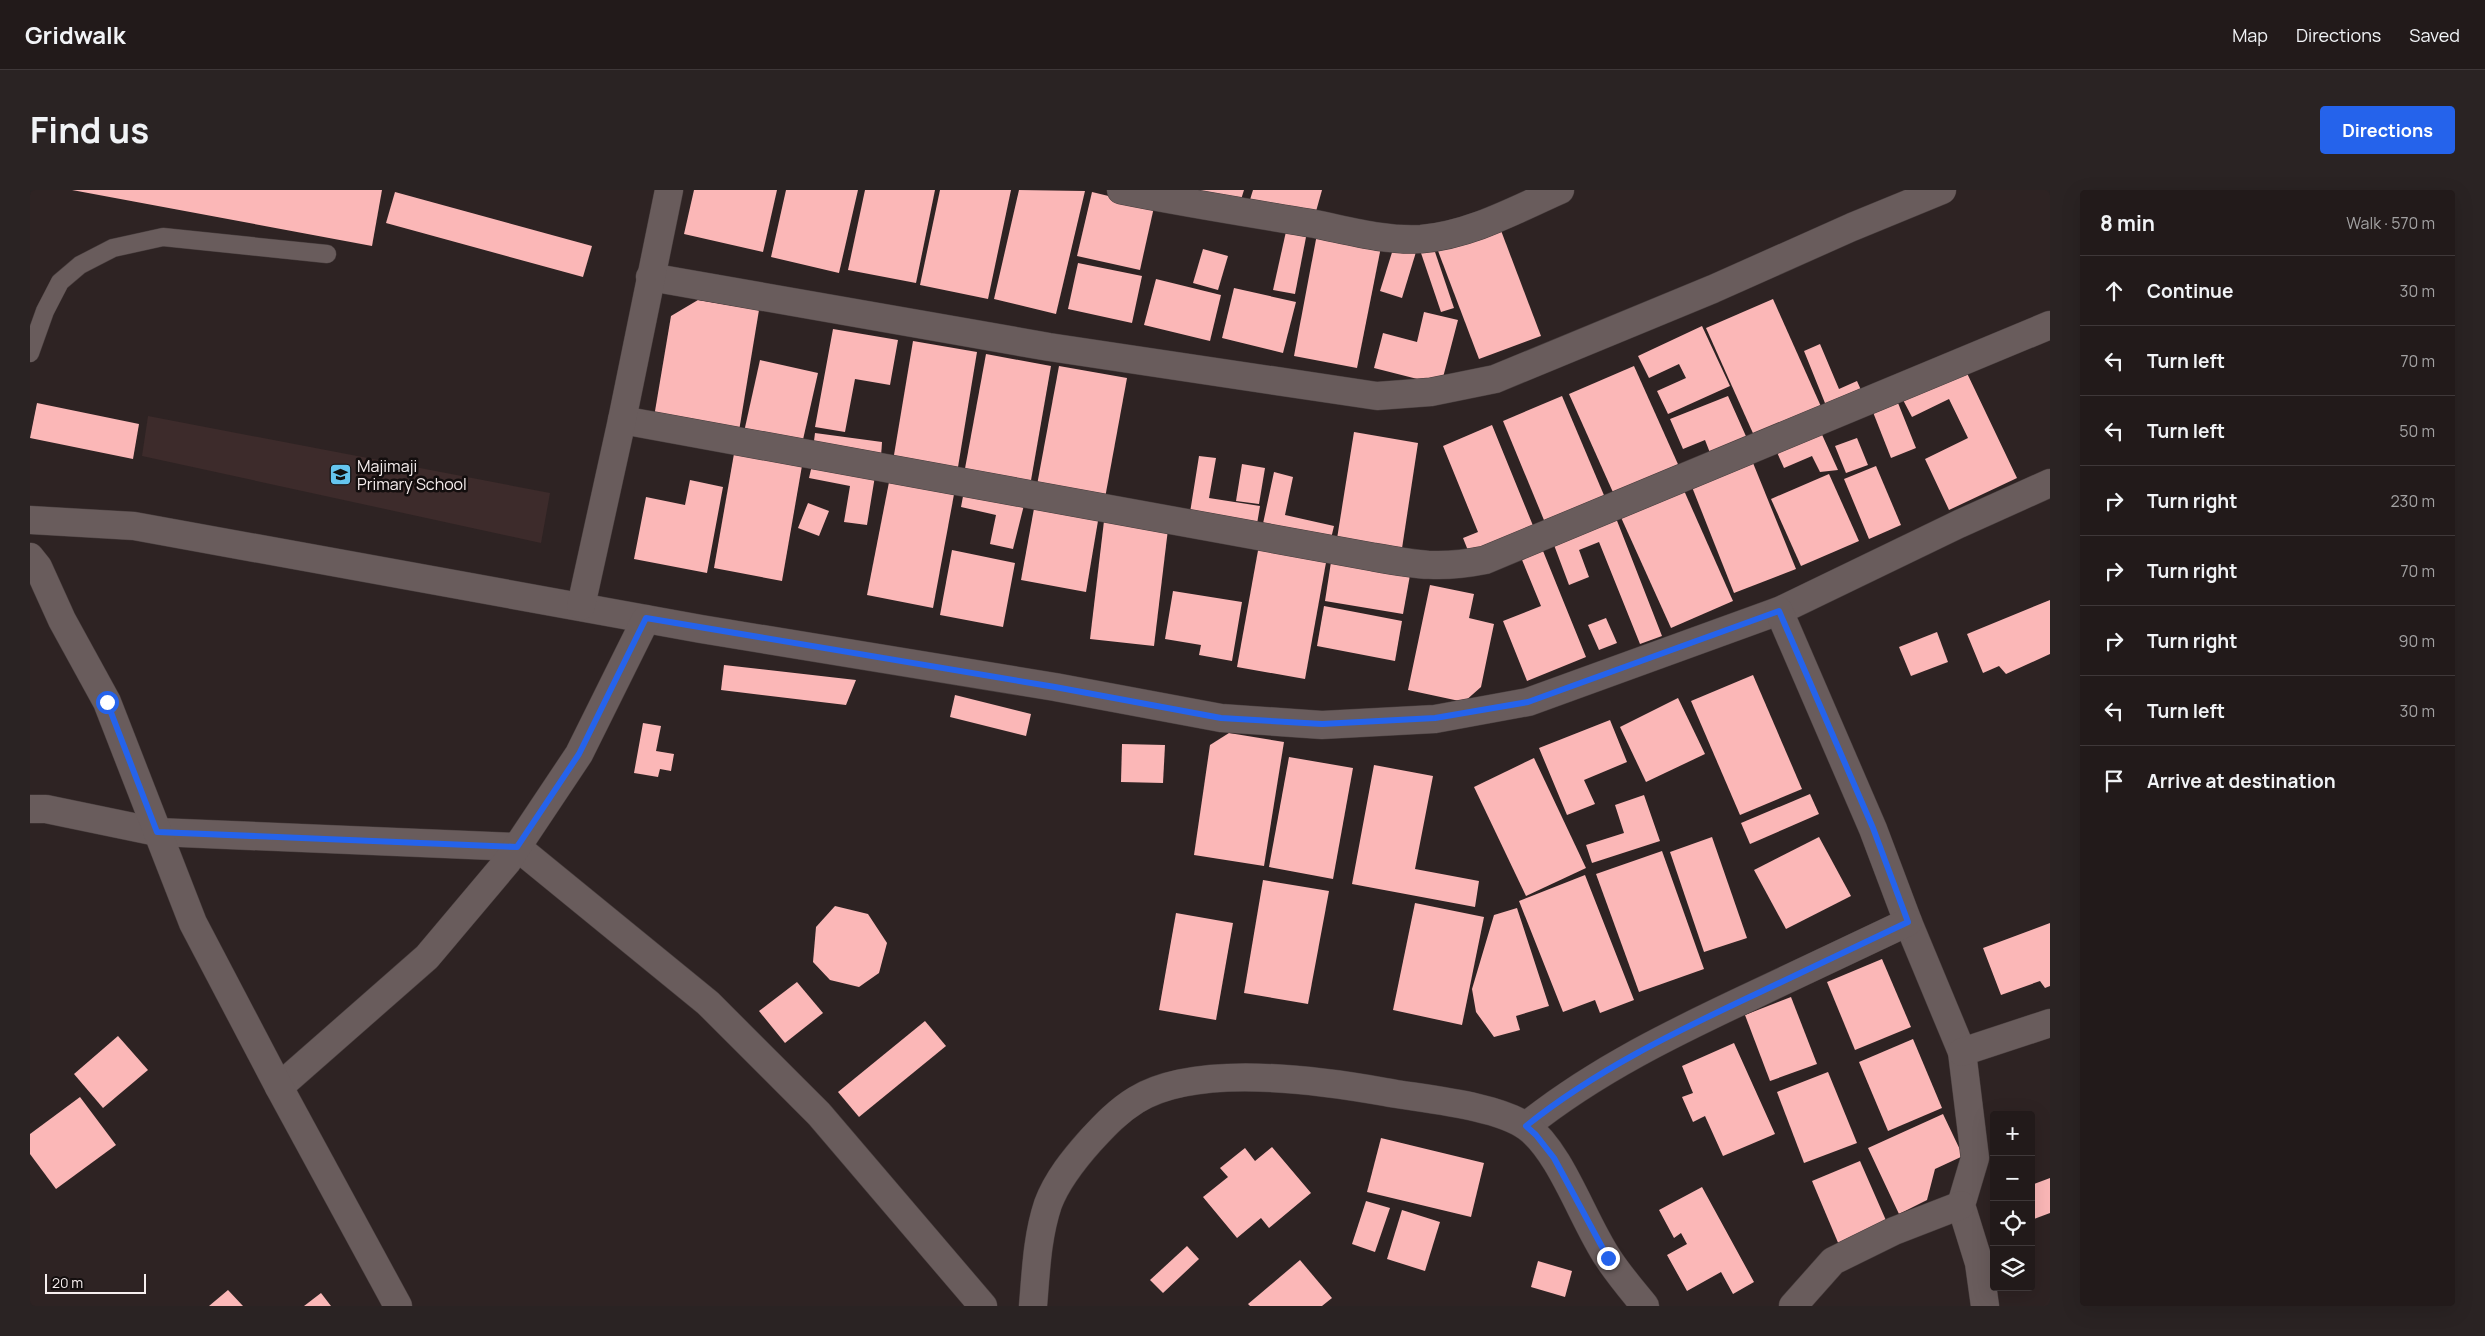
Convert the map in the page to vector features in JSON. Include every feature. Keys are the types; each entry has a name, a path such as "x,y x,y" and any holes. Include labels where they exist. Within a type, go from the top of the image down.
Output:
{"street":[{"path":"581,606 622,420 669,190"},
{"path":"1121,190 1202,206 1318,225 1370,237 1420,239 1463,232 1560,190"},
{"path":"650,277 1048,346 1378,396 1431,392 1495,379 1713,289 1852,227 1942,190"},
{"path":"622,420 1374,557 1428,566 1454,566 1485,560 2050,325"},
{"path":"30,520 134,526 646,618 1055,687 1221,718 1322,724 1435,718 1528,702 1779,611 1959,524 2050,483"},
{"path":"30,557 38,567 62,620 107,702 193,923 279,1088 398,1306"},
{"path":"1779,611 1873,828 1908,922 1962,1052 1975,1158 1961,1205 1979,1263 1985,1306"},
{"path":"279,1088 428,957 507,862 579,754 646,618"},
{"path":"30,809 46,809 157,832 517,847 715,1010 819,1114 983,1306"},
{"path":"1526,1126 1559,1101 1613,1065 1676,1032 1908,922"},
{"path":"1962,1052 2050,1023"},
{"path":"1033,1306 1038,1240 1049,1203 1060,1180 1085,1147 1111,1118 1138,1099 1178,1083 1221,1077 1329,1082 1464,1106 1510,1117 1526,1126 1536,1135 1554,1158 1608,1258 1644,1306"},
{"path":"1793,1306 1833,1261 1894,1230 1961,1205"}],"lane":[{"path":"30,353 45,311 60,282 80,265 114,248 163,237 327,254"}],"shaded area":[{"name":"Majimaji Primary School","path":"148,416 550,493 541,543 142,456"}],"building":[{"path":"72,190 382,190 372,246"},
{"path":"694,190 777,190 763,252 684,234"},
{"path":"786,190 858,190 839,273 771,257"},
{"path":"865,190 935,190 916,283 848,270"},
{"path":"940,190 1011,190 988,299 920,285"},
{"path":"1019,190 1085,191 1056,314 994,299"},
{"path":"1175,190 1244,190 1238,209"},
{"path":"1253,190 1322,190 1313,222 1249,203"},
{"path":"395,192 592,246 583,277 386,223"},
{"path":"1092,192 1154,207 1140,270 1077,256"},
{"path":"1497,220 1541,336 1479,359 1435,243"},
{"path":"1287,227 1307,232 1295,294 1273,290"},
{"path":"1317,234 1381,247 1357,368 1294,356"},
{"path":"1394,246 1416,252 1402,298 1380,291"},
{"path":"1203,249 1228,256 1218,290 1193,283"},
{"path":"1434,249 1454,308 1441,312 1421,253"},
{"path":"1078,263 1142,276 1132,323 1068,309"},
{"path":"1156,279 1221,295 1210,341 1144,325"},
{"path":"1234,288 1296,302 1283,353 1222,338"},
{"path":"1773,299 1823,411 1756,440 1706,328"},
{"path":"698,300 759,310 738,437 653,423 671,316"},
{"path":"1424,312 1458,320 1441,385 1374,368 1383,333 1417,342"},
{"path":"1702,326 1730,386 1668,414 1657,391 1686,378 1679,364 1649,378 1638,356"},
{"path":"833,329 898,340 890,385 855,379 845,432 815,427"},
{"path":"913,341 977,352 957,473 893,461"},
{"path":"1820,344 1839,389 1857,381 1865,399 1829,413 1804,351"},
{"path":"986,354 1051,366 1030,486 964,474"},
{"path":"760,360 818,373 802,444 744,432"},
{"path":"1059,366 1127,378 1105,498 1037,485"},
{"path":"1634,366 1681,471 1616,499 1569,394"},
{"path":"1965,369 2017,478 1949,510 1925,459 1968,438 1949,399 1912,417 1902,398"},
{"path":"1562,396 1606,500 1546,525 1503,421"},
{"path":"1728,396 1749,443 1712,458 1705,440 1683,449 1670,419"},
{"path":"1896,398 1916,448 1891,458 1871,407"},
{"path":"37,403 139,424 133,459 30,438"},
{"path":"1492,425 1536,533 1471,558 1463,538 1478,532 1443,446"},
{"path":"1819,428 1838,470 1820,472 1812,456 1784,468 1775,448"},
{"path":"1354,432 1418,443 1401,555 1336,545"},
{"path":"815,433 882,442 881,457 813,449"},
{"path":"1857,438 1868,465 1846,473 1835,446"},
{"path":"735,448 803,460 782,581 714,568"},
{"path":"1199,456 1216,458 1209,498 1260,506 1256,530 1189,519"},
{"path":"1751,458 1796,569 1734,593 1690,482"},
{"path":"1242,464 1265,468 1259,504 1236,501"},
{"path":"812,465 875,476 867,525 844,522 850,486 809,478"},
{"path":"1876,466 1901,525 1869,539 1844,479"},
{"path":"1274,472 1293,477 1285,515 1334,526 1329,547 1261,533"},
{"path":"1829,474 1859,541 1801,566 1771,499"},
{"path":"890,477 955,489 933,608 867,595"},
{"path":"690,480 723,487 707,573 634,559 646,497 685,505"},
{"path":"1682,486 1733,601 1671,628 1619,513"},
{"path":"964,491 1024,505 1013,549 990,544 996,515 961,507"},
{"path":"808,503 829,511 819,536 798,528"},
{"path":"1035,503 1099,515 1086,592 1021,580"},
{"path":"1614,513 1662,636 1640,644 1599,542 1579,550 1589,577 1569,585 1551,537"},
{"path":"1104,521 1168,529 1154,646 1090,639"},
{"path":"1259,545 1327,557 1305,679 1237,667"},
{"path":"1541,546 1586,657 1527,681 1503,621 1541,606 1520,555"},
{"path":"952,550 1015,563 1003,627 940,615"},
{"path":"1331,562 1410,575 1403,614 1325,601"},
{"path":"1430,585 1474,594 1469,618 1494,624 1481,687 1464,702 1408,690"},
{"path":"1173,591 1242,602 1232,661 1199,655 1201,645 1165,639"},
{"path":"2050,600 2050,654 2006,674 1999,666 1983,673 1967,634"},
{"path":"1324,606 1402,621 1395,661 1317,646"},
{"path":"1606,618 1617,643 1599,650 1588,625"},
{"path":"1937,632 1948,662 1911,676 1899,647"},
{"path":"724,665 856,680 846,705 721,690"},
{"path":"1753,675 1802,789 1740,815 1691,701"},
{"path":"955,695 1031,714 1026,736 950,717"},
{"path":"1678,698 1705,754 1646,782 1620,727"},
{"path":"1610,720 1627,762 1584,780 1595,804 1567,815 1539,748"},
{"path":"643,723 661,726 656,751 674,754 671,771 660,769 658,777 634,773"},
{"path":"1229,733 1284,742 1264,866 1194,855 1210,745"},
{"path":"1122,744 1165,745 1163,783 1121,782"},
{"path":"1289,757 1353,768 1333,879 1269,867"},
{"path":"1534,758 1586,868 1526,896 1474,787"},
{"path":"1374,765 1433,776 1415,869 1479,881 1475,907 1352,884"},
{"path":"1810,794 1819,814 1750,844 1741,823"},
{"path":"1644,795 1660,841 1592,863 1586,845 1624,833 1615,805"},
{"path":"1712,837 1747,938 1704,952 1670,852"},
{"path":"1819,837 1851,896 1786,929 1754,870"},
{"path":"1662,851 1704,969 1639,992 1596,874"},
{"path":"1585,875 1634,1000 1600,1013 1595,1000 1563,1012 1519,901"},
{"path":"1263,880 1329,891 1308,1004 1244,993"},
{"path":"1415,903 1484,917 1462,1025 1393,1010"},
{"path":"835,906 868,914 887,943 879,973 859,987 830,980 813,962 816,927"},
{"path":"1517,908 1549,1006 1516,1016 1520,1030 1494,1037 1476,1012 1472,989 1494,915"},
{"path":"1176,913 1233,923 1216,1020 1159,1010"},
{"path":"2050,923 2050,986 2045,988 2040,981 2001,995 1983,948"},
{"path":"1882,959 1911,1027 1855,1050 1827,982"},
{"path":"797,982 823,1013 785,1043 759,1011"},
{"path":"1791,997 1817,1064 1770,1081 1745,1015"},
{"path":"925,1021 946,1046 859,1117 838,1092"},
{"path":"118,1036 148,1070 103,1108 74,1074"},
{"path":"1913,1039 1942,1108 1888,1131 1859,1062"},
{"path":"1734,1043 1775,1134 1723,1156 1705,1116 1693,1122 1682,1097 1693,1093 1682,1066"},
{"path":"1828,1072 1857,1143 1804,1163 1777,1092"},
{"path":"80,1097 116,1145 56,1189 30,1154 30,1134"},
{"path":"1943,1114 1963,1156 1935,1169 1927,1200 1899,1214 1868,1148"},
{"path":"1381,1138 1484,1163 1471,1217 1367,1192"},
{"path":"1272,1147 1311,1193 1269,1228 1261,1218 1237,1238 1203,1197 1228,1177 1220,1168 1245,1148 1255,1161"},
{"path":"1860,1161 1888,1225 1839,1245 1812,1181"},
{"path":"2050,1178 2050,1213 2035,1219 2035,1201 2035,1184"},
{"path":"1702,1187 1754,1282 1733,1294 1721,1272 1687,1291 1667,1255 1687,1244 1681,1233 1674,1238 1659,1210"},
{"path":"1366,1201 1390,1208 1375,1252 1352,1244"},
{"path":"1402,1210 1440,1222 1425,1271 1387,1259"},
{"path":"1187,1246 1199,1259 1163,1293 1150,1280"},
{"path":"1300,1260 1332,1298 1322,1306 1250,1306 1248,1304"},
{"path":"1538,1261 1572,1271 1565,1297 1531,1287"},
{"path":"228,1290 243,1306 209,1306"},
{"path":"321,1293 331,1306 304,1306"}],"place":[{"name":"Majimaji Primary School","path":"341,475"}],"route":[{"path":"107,702 157,832 517,847 579,754 646,618 701,629 1055,687 1221,718 1322,724 1435,718 1528,702 1779,611 1873,828 1908,922 1676,1032 1613,1065 1552,1105 1526,1126 1536,1135 1554,1158 1577,1204 1608,1258"}]}
